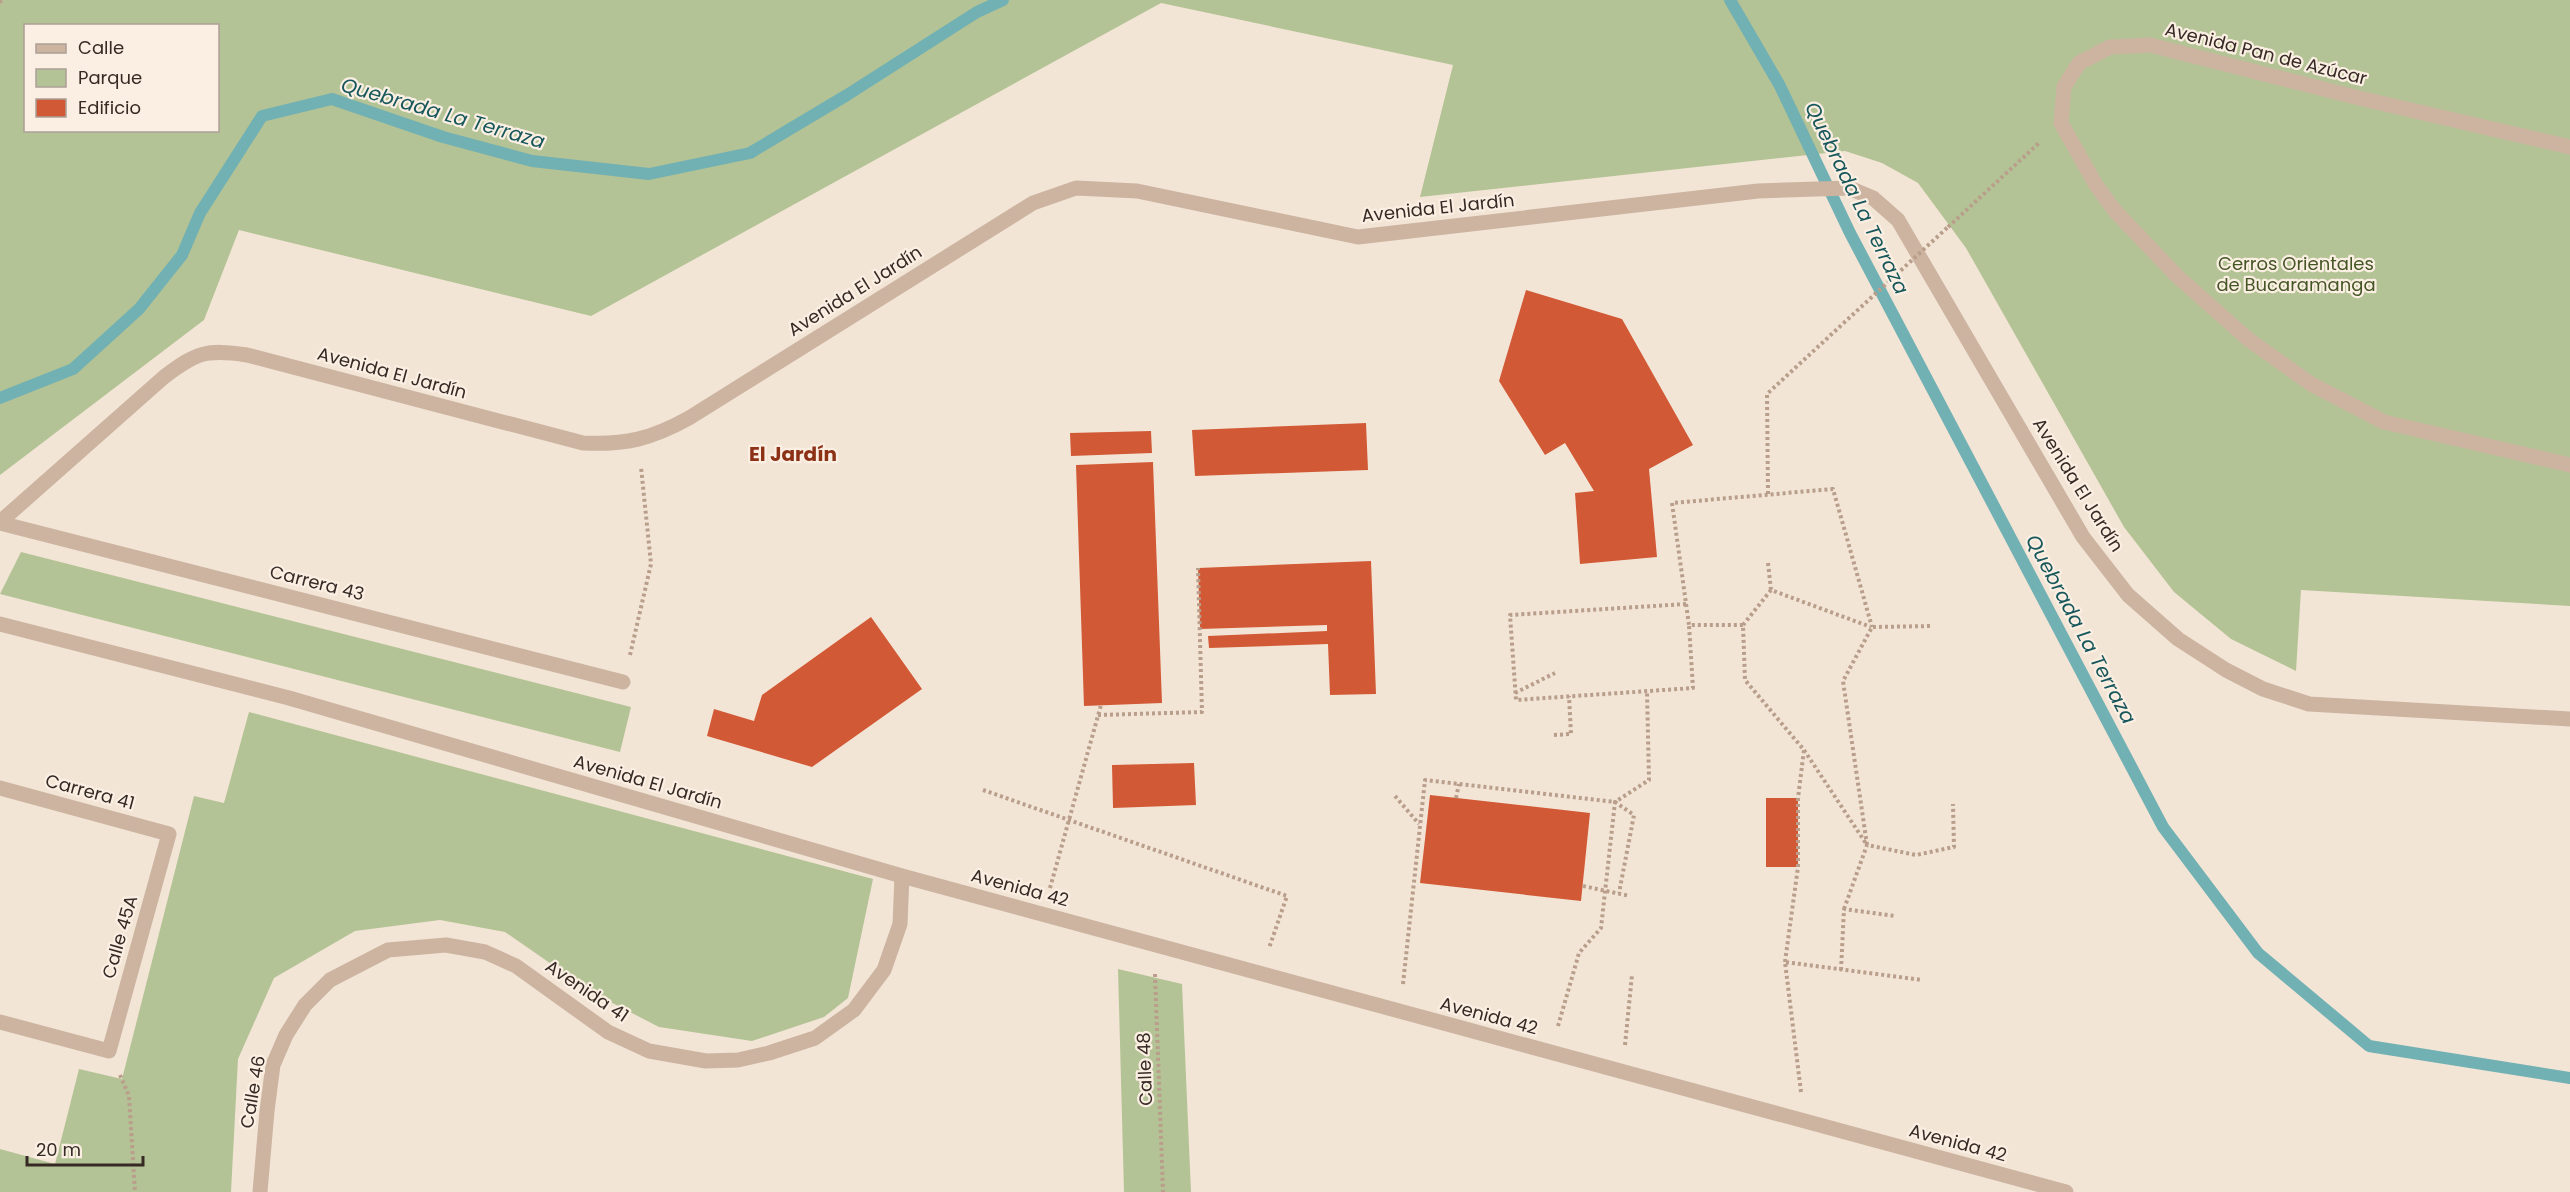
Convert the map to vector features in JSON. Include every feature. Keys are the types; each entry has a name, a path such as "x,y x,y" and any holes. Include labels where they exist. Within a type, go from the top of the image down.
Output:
{"street":[{"name":"Avenida Pan de Azúcar","path":"2061,123 2064,87 2079,63 2110,47 2150,45 2370,101 2570,147"},
{"path":"2061,123 2096,185 2115,211 2169,268 2249,340 2311,384 2384,422 2570,465"},
{"name":"Avenida El Jardín","path":"0,522 164,377 189,358 216,351 247,355 583,443 612,444 639,441 663,432 689,418 1033,203 1076,188 1137,191 1358,237 1758,191 1849,188 1873,198 1898,220 2084,537 2128,595 2178,639 2226,670 2264,689 2309,705 2570,719"},
{"name":"Carrera 43","path":"0,522 623,682"},
{"name":"Avenida El Jardín","path":"0,624 300,702 902,876"},
{"name":"Carrera 41","path":"0,788 169,834"},
{"name":"Calle 45A","path":"108,1051 169,834"},
{"name":"Avenida 42","path":"902,876 2066,1192"},
{"name":"Avenida 41","path":"330,980 388,950 446,945 475,950 516,966 608,1032 649,1051 706,1061 738,1060 815,1038 854,1010 884,970 900,924 902,876"},
{"name":"Calle 46","path":"260,1192 273,1065 286,1035 305,1005 330,980"},
{"path":"0,1022 108,1051"}],"path":[{"path":"1768,494 1767,394 2061,123"},
{"path":"623,682 651,564 639,441"},
{"path":"1686,603 1510,615 1516,700 1693,688 1689,625 1686,603 1672,503 1833,489 1872,627 1844,681 1867,844 1844,909 1841,970"},
{"path":"1768,563 1771,590 1743,625 1745,680 1804,750 1867,844 1916,855 1954,847 1953,804"},
{"path":"1098,716 1202,712 1198,568"},
{"path":"1771,590 1872,627 1932,626"},
{"path":"1689,625 1743,625"},
{"path":"1515,693 1555,673"},
{"path":"1550,1053 1579,953 1601,928 1615,802 1649,780 1647,691"},
{"path":"1554,735 1571,734 1569,696"},
{"path":"1042,914 1101,705"},
{"path":"1804,750 1798,798 1798,867 1785,962 1805,1122"},
{"path":"1400,1012 1425,780 1615,802 1634,815 1619,893"},
{"path":"1456,798 1459,784"},
{"path":"983,790 1287,896 1260,974"},
{"path":"1395,796 1420,825"},
{"path":"1582,886 1630,896"},
{"path":"1844,909 1894,916"},
{"name":"Calle 48","path":"1154,945 1163,1192"},
{"path":"1785,962 1922,980"},
{"path":"1622,1072 1632,975"},
{"path":"108,1051 129,1096 135,1192"}],"green space":[{"name":"Cerros Orientales de Bucaramanga","path":"0,0 2570,0 2570,606 2301,590 2296,671 2231,639 2174,592 2124,527 1966,248 1918,183 1882,163 1845,151 1420,197 1453,65 1161,3 591,316 239,230 204,320 0,475"},
{"path":"21,552 631,707 620,752 0,594"},
{"path":"249,712 873,879 848,998 824,1017 752,1041 659,1027 593,993 505,932 440,920 355,931 274,978 238,1059 231,1192 0,1192 0,1149 55,1164 79,1069 122,1079 194,796 224,803"},
{"path":"1118,969 1182,984 1191,1192 1124,1192"}],"building":[{"path":"1526,290 1622,319 1693,445 1649,469 1657,557 1580,564 1575,493 1594,491 1565,443 1545,455 1499,381"},
{"path":"1366,423 1368,470 1195,476 1192,430"},
{"path":"1151,431 1152,453 1071,456 1070,433"},
{"path":"1153,462 1162,703 1084,706 1076,465"},
{"path":"1371,561 1376,694 1330,695 1328,644 1209,648 1208,636 1327,631 1327,625 1200,629 1198,568"},
{"path":"871,617 922,689 812,767 707,736 714,709 754,721 762,695"},
{"path":"1194,763 1196,805 1113,808 1112,765"},
{"path":"1430,795 1590,813 1581,901 1420,883"},
{"path":"1766,798 1798,798 1798,867 1766,867"}],"waterway":[{"name":"Quebrada La Terraza","path":"0,398 73,369 139,309 182,255 200,213 262,116 332,99 443,137 532,161 649,174 750,153 847,95 977,12 1003,0"},
{"name":"Quebrada La Terraza","path":"1730,0 1780,86 1850,233 2163,827 2258,953 2369,1046 2570,1078"}],"district":[{"name":"El Jardín","path":"793,454"}]}
